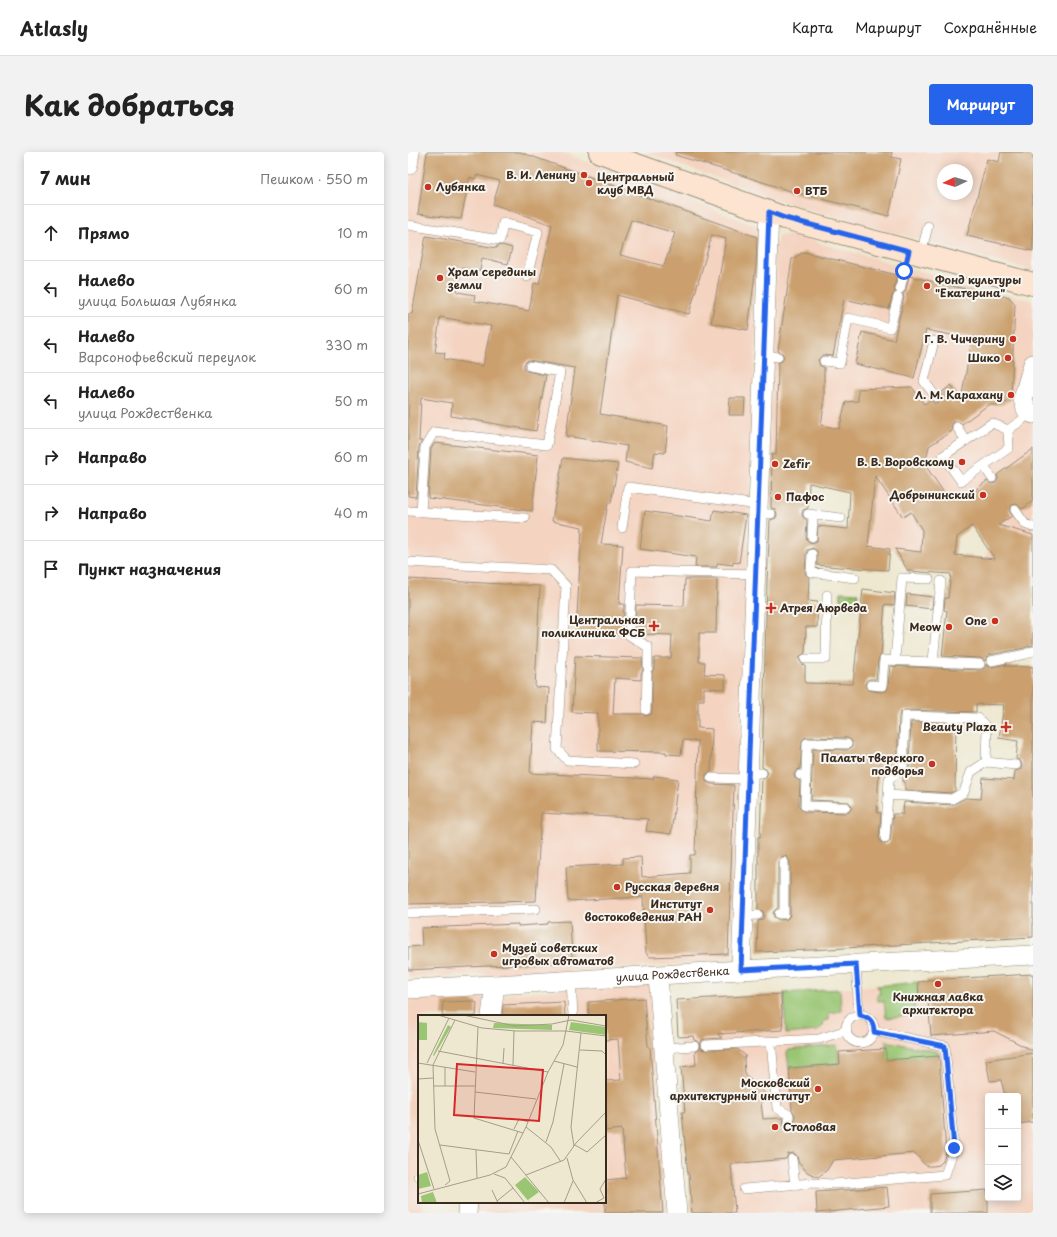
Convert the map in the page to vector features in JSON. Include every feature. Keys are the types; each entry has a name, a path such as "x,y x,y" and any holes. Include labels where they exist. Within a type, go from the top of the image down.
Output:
{"main road":[{"path":"600,152 627,157 785,218 1033,284"}],"street":[{"path":"408,164 410,152"},
{"path":"741,970 750,916 753,775 758,657 756,574 762,511 771,356 769,212"},
{"path":"1031,413 1026,409 1023,399 1033,364"},
{"name":"улица Рождественка","path":"408,989 1033,955"},
{"path":"658,976 677,1213"},
{"path":"491,1015 494,985"},
{"path":"467,1213 468,1203"}],"lane":[{"path":"408,225 500,240 503,223 538,232 527,277"},
{"path":"824,361 840,363 848,318 890,328 899,293 915,252 928,226"},
{"path":"934,341 924,380 936,396"},
{"path":"421,512 424,447 434,432 548,446 560,372 530,366"},
{"path":"1008,430 1031,413"},
{"path":"992,423 1008,430 1009,448 961,481 944,456 992,423"},
{"path":"957,427 966,441"},
{"path":"984,466 992,478"},
{"path":"622,528 628,487 762,511"},
{"path":"1015,510 1025,524 1033,527"},
{"path":"408,511 525,518"},
{"path":"812,537 810,515 842,518"},
{"path":"812,554 811,572 855,578"},
{"path":"408,562 551,570 566,586 556,749 567,760 634,764"},
{"path":"646,710 648,647 629,635 632,571 756,574"},
{"path":"895,660 902,578 929,580"},
{"path":"933,661 941,581"},
{"path":"805,659 826,660 828,595"},
{"path":"991,661 1026,654 1033,651"},
{"path":"871,685 882,686 884,660 980,664"},
{"path":"885,838 889,779 903,768 905,716 978,718 987,728 986,762"},
{"path":"846,807 805,806 803,775 808,743 848,744"},
{"path":"888,795 952,799 964,792 971,772 986,762 1016,765"},
{"path":"711,778 753,775"},
{"path":"779,914 784,914 784,862"},
{"path":"408,913 536,909"},
{"path":"856,964 860,1015"},
{"path":"571,981 573,1015"},
{"path":"860,1015 866,1016 870,1019 873,1023 874,1032 871,1038 866,1042 861,1043 851,1040 847,1030 847,1025 850,1020 860,1015"},
{"path":"706,1045 819,1038 847,1030"},
{"path":"744,1189 812,1183 834,1184 945,1174 954,1148 945,1046 874,1032"},
{"path":"771,1042 777,1108 789,1115 789,1124"},
{"path":"664,1048 694,1046"},
{"path":"792,1159 795,1185"}],"shaded area":[{"path":"416,152 561,152 754,225 760,229 732,961 552,972 408,977 408,196"},
{"path":"643,152 1033,152 1033,271 789,204"},
{"path":"782,235 791,235 1033,301 1033,350 1019,393 1033,420 1033,562 986,558 987,547 972,527 957,537 955,555 867,546 874,476 792,455 769,454 777,269 772,262 778,237"},
{"name":"Московский архитектурный институт","path":"1033,974 1033,1213 692,1213 682,1112 685,1112 676,1000"},
{"path":"644,983 651,986 656,1003 650,1007 667,1213 474,1213 476,1203 606,1203 606,1015 499,1015 502,998 507,994"},
{"path":"477,994 486,1000 488,1015 418,1015 418,1203 422,1203 421,1213 408,1213 408,997"}],"green space":[{"path":"841,592 858,593 856,607 840,606"},
{"path":"918,982 919,999 914,1001 915,1015 886,1018 884,1001 878,1001 877,994 880,994 879,987 877,986"},
{"path":"840,989 841,1011 829,1013 829,1020 824,1021 823,1026 817,1031 786,1034 784,993"},
{"path":"886,1041 938,1052 939,1056 886,1060"},
{"path":"837,1045 839,1064 789,1068 787,1053 789,1050"}],"building":[{"path":"427,152 520,152 757,237 756,266 748,330 711,323 726,239 712,235 689,314 617,295 600,414 668,426 665,453 655,452 652,468 625,462 627,446 566,436 575,368 528,360 524,364 526,371 546,375 536,431 451,416 452,403 421,398 419,441 422,441 419,447 416,497 408,496 408,314 412,314 426,236 497,248 497,246 502,245 512,248 508,264 482,258 480,271 462,268 457,292 475,295 474,301 529,311 534,283 539,284 552,225 493,204 500,181 477,175 475,179 470,177 461,219 418,214","holes":["631,220 675,233 664,266 620,255","440,317 491,326 483,366 444,359 445,353 435,352"]},
{"path":"676,152 892,152 891,157 901,159 889,216 790,191 675,155"},
{"path":"1001,152 1033,152 1033,251 967,236 987,159 999,162"},
{"path":"804,252 897,275 894,288 895,292 892,296 889,309 844,299 833,356 822,355 818,360 820,366 824,367 824,406 821,425 839,429 846,402 858,401 858,389 912,387 924,404 931,400 934,403 939,402 942,399 941,393 951,385 961,400 972,339 926,330 914,378 855,364 862,332 894,340 904,298 903,294 906,290 909,276 1000,297 1009,297 1015,304 1011,400 1002,405 988,405 962,424 957,421 953,422 951,427 952,431 929,446 925,465 947,497 963,499 987,481 992,484 996,483 998,478 997,475 1033,449 1033,501 1022,509 1017,504 1012,505 1009,510 1012,516 998,525 1033,535 1033,645 989,655 985,661 980,658 942,656 947,611 944,610 945,598 948,598 951,574 908,571 895,549 921,552 922,530 911,512 903,517 875,476 868,546 890,549 888,570 817,565 817,551 813,548 807,550 805,572 809,577 808,601 818,602 817,627 806,627 805,653 800,656 799,659 802,664 805,665 805,683 853,684 863,589 895,593 894,605 885,604 881,655 878,660 876,679 869,679 866,681 865,685 868,690 881,692 887,690 890,666 980,670 985,668 986,664 989,667 1007,664 1005,666 1033,667 1033,937 757,952 758,921 762,920 764,915 763,911 758,909 758,837 760,837 762,779 765,778 768,773 767,770 762,767 767,582 770,520 776,518 777,514 775,509 771,508 772,454 776,455 778,363 782,361 784,357 782,353 778,351 792,259","holes":["809,483 850,492 848,529 818,526 817,541 811,543 806,537 807,520 802,514 803,510 808,508","972,526 995,559 955,555 957,537","976,704 1004,705 999,738 1018,741 1016,759 1020,760 1022,765 1021,769 1015,771 1014,780 983,778 981,799 966,798 952,805 904,802 903,814 893,814 890,841 887,844 881,843 879,838 881,813 877,813 879,766 897,765 900,713 905,710 976,712","807,737 847,738 852,741 852,747 847,750 813,749 811,800 849,802 852,807 849,812 805,812 800,809 800,781 795,778 794,775 797,770 800,769 802,740","784,856 787,857 790,862 790,914 787,919 779,920 774,917 773,914 778,908 778,862 781,857"]},
{"path":"730,398 745,398 744,415 729,415"},
{"path":"435,443 538,455 532,511 428,498 431,449"},
{"path":"563,458 618,464 611,503 608,503 601,544 623,545 619,604 624,604 623,634 576,633 582,527 552,521"},
{"path":"714,510 746,515 739,563 733,562 733,565 717,563 717,567 695,567 696,557 640,549 645,511 712,521"},
{"path":"408,579 540,586 535,687 549,688 547,723 533,722 530,773 653,779 654,776 678,779 671,834 646,831 648,819 541,813 536,901 408,904"},
{"path":"685,579 717,579 716,633 699,633 699,662 705,662 704,674 725,675 725,689 704,688 704,700 698,700 698,728 712,729 711,772 706,775 706,781 711,784 734,785 728,954 650,957 646,953 643,897 568,901 566,867 623,864 623,858 641,857 642,877 690,873 690,855 695,855 698,741 683,740 681,755 666,754 666,752 598,751 598,713 572,712 575,656 642,658 643,670 641,673 641,680 615,678 613,714 642,714 646,716 652,714 652,672 654,668 654,658 671,658 672,635 639,634 635,632 636,605 684,606"},
{"path":"907,594 933,597 932,609 906,606"},
{"name":"Палаты тверского подворья","path":"911,722 956,723 955,791 951,793 905,790 903,776 909,768"},
{"path":"570,921 572,956 568,962 408,970 408,947 422,946 421,928 518,924 518,926"},
{"path":"1033,974 1033,1051 994,1031 931,1036 928,999 919,999 918,982 927,980"},
{"path":"781,994 783,1030 717,1034 722,1038 705,1039 702,1040 700,1045 694,1040 693,1036 678,1037 676,1000"},
{"path":"644,998 648,1047 650,1047 663,1213 605,1213 606,1180 626,1178 622,1129 606,1131 606,1081 621,1080 618,1039 606,1040 606,1015 589,1015 588,1002"},
{"path":"472,1001 477,1003 476,1015 442,1015 443,1002"},
{"path":"564,1002 565,1015 502,1015 503,1005"},
{"path":"700,1045 701,1049 704,1050 737,1049 746,1056 744,1059 745,1075 767,1095 761,1102 763,1119 783,1118 784,1126 786,1128 792,1128 794,1126 795,1115 792,1110 789,1068 840,1064 839,1052 886,1049 886,1060 939,1056 946,1152 943,1161 939,1165 927,1166 915,1153 833,1160 827,1170 818,1177 807,1172 798,1161 797,1156 794,1153 788,1154 786,1159 731,1164 735,1213 692,1213 682,1112 685,1112 681,1067 696,1065 695,1052 699,1049"},
{"path":"1033,1053 1033,1122 1021,1124 1021,1093 1004,1093 1001,1080 990,1081 986,1060"},
{"path":"887,1187 889,1206 817,1213 816,1192"},
{"path":"985,1190 985,1201 988,1201 988,1213 930,1213 930,1194"}],"place":[{"name":"В. И. Ленину","path":"584,175"},
{"name":"Центральный клуб МВД","path":"589,183"},
{"name":"Лубянка","path":"428,187"},
{"name":"ВТБ","path":"797,191"},
{"name":"Храм середины земли","path":"440,278"},
{"name":"Фонд культуры \"Екатерина\"","path":"927,286"},
{"name":"Г. В. Чичерину","path":"1013,339"},
{"name":"Шико","path":"1008,358"},
{"name":"Л. М. Карахану","path":"1011,395"},
{"name":"В. В. Воровскому","path":"962,462"},
{"name":"Zefir","path":"775,464"},
{"name":"Добрынинский","path":"983,495"},
{"name":"Пафос","path":"778,497"},
{"name":"Атрея Аюрведа","path":"771,608"},
{"name":"One","path":"995,621"},
{"name":"Центральная поликлиника ФСБ","path":"654,626"},
{"name":"Meow","path":"949,627"},
{"name":"Beauty Plaza","path":"1006,727"},
{"name":"Палаты тверского подворья","path":"932,764"},
{"name":"Русская деревня","path":"617,887"},
{"name":"Институт востоковедения РАН","path":"710,910"},
{"name":"Музей советских игровых автоматов","path":"494,954"},
{"name":"Книжная лавка архитектора","path":"938,984"},
{"name":"Московский архитектурный институт","path":"818,1089"},
{"name":"Столовая","path":"775,1127"}],"route":[{"path":"904,271 909,251 785,218 769,212 741,970 856,964 860,1015 866,1016 870,1019 873,1023 874,1032 945,1046 954,1148"}]}
